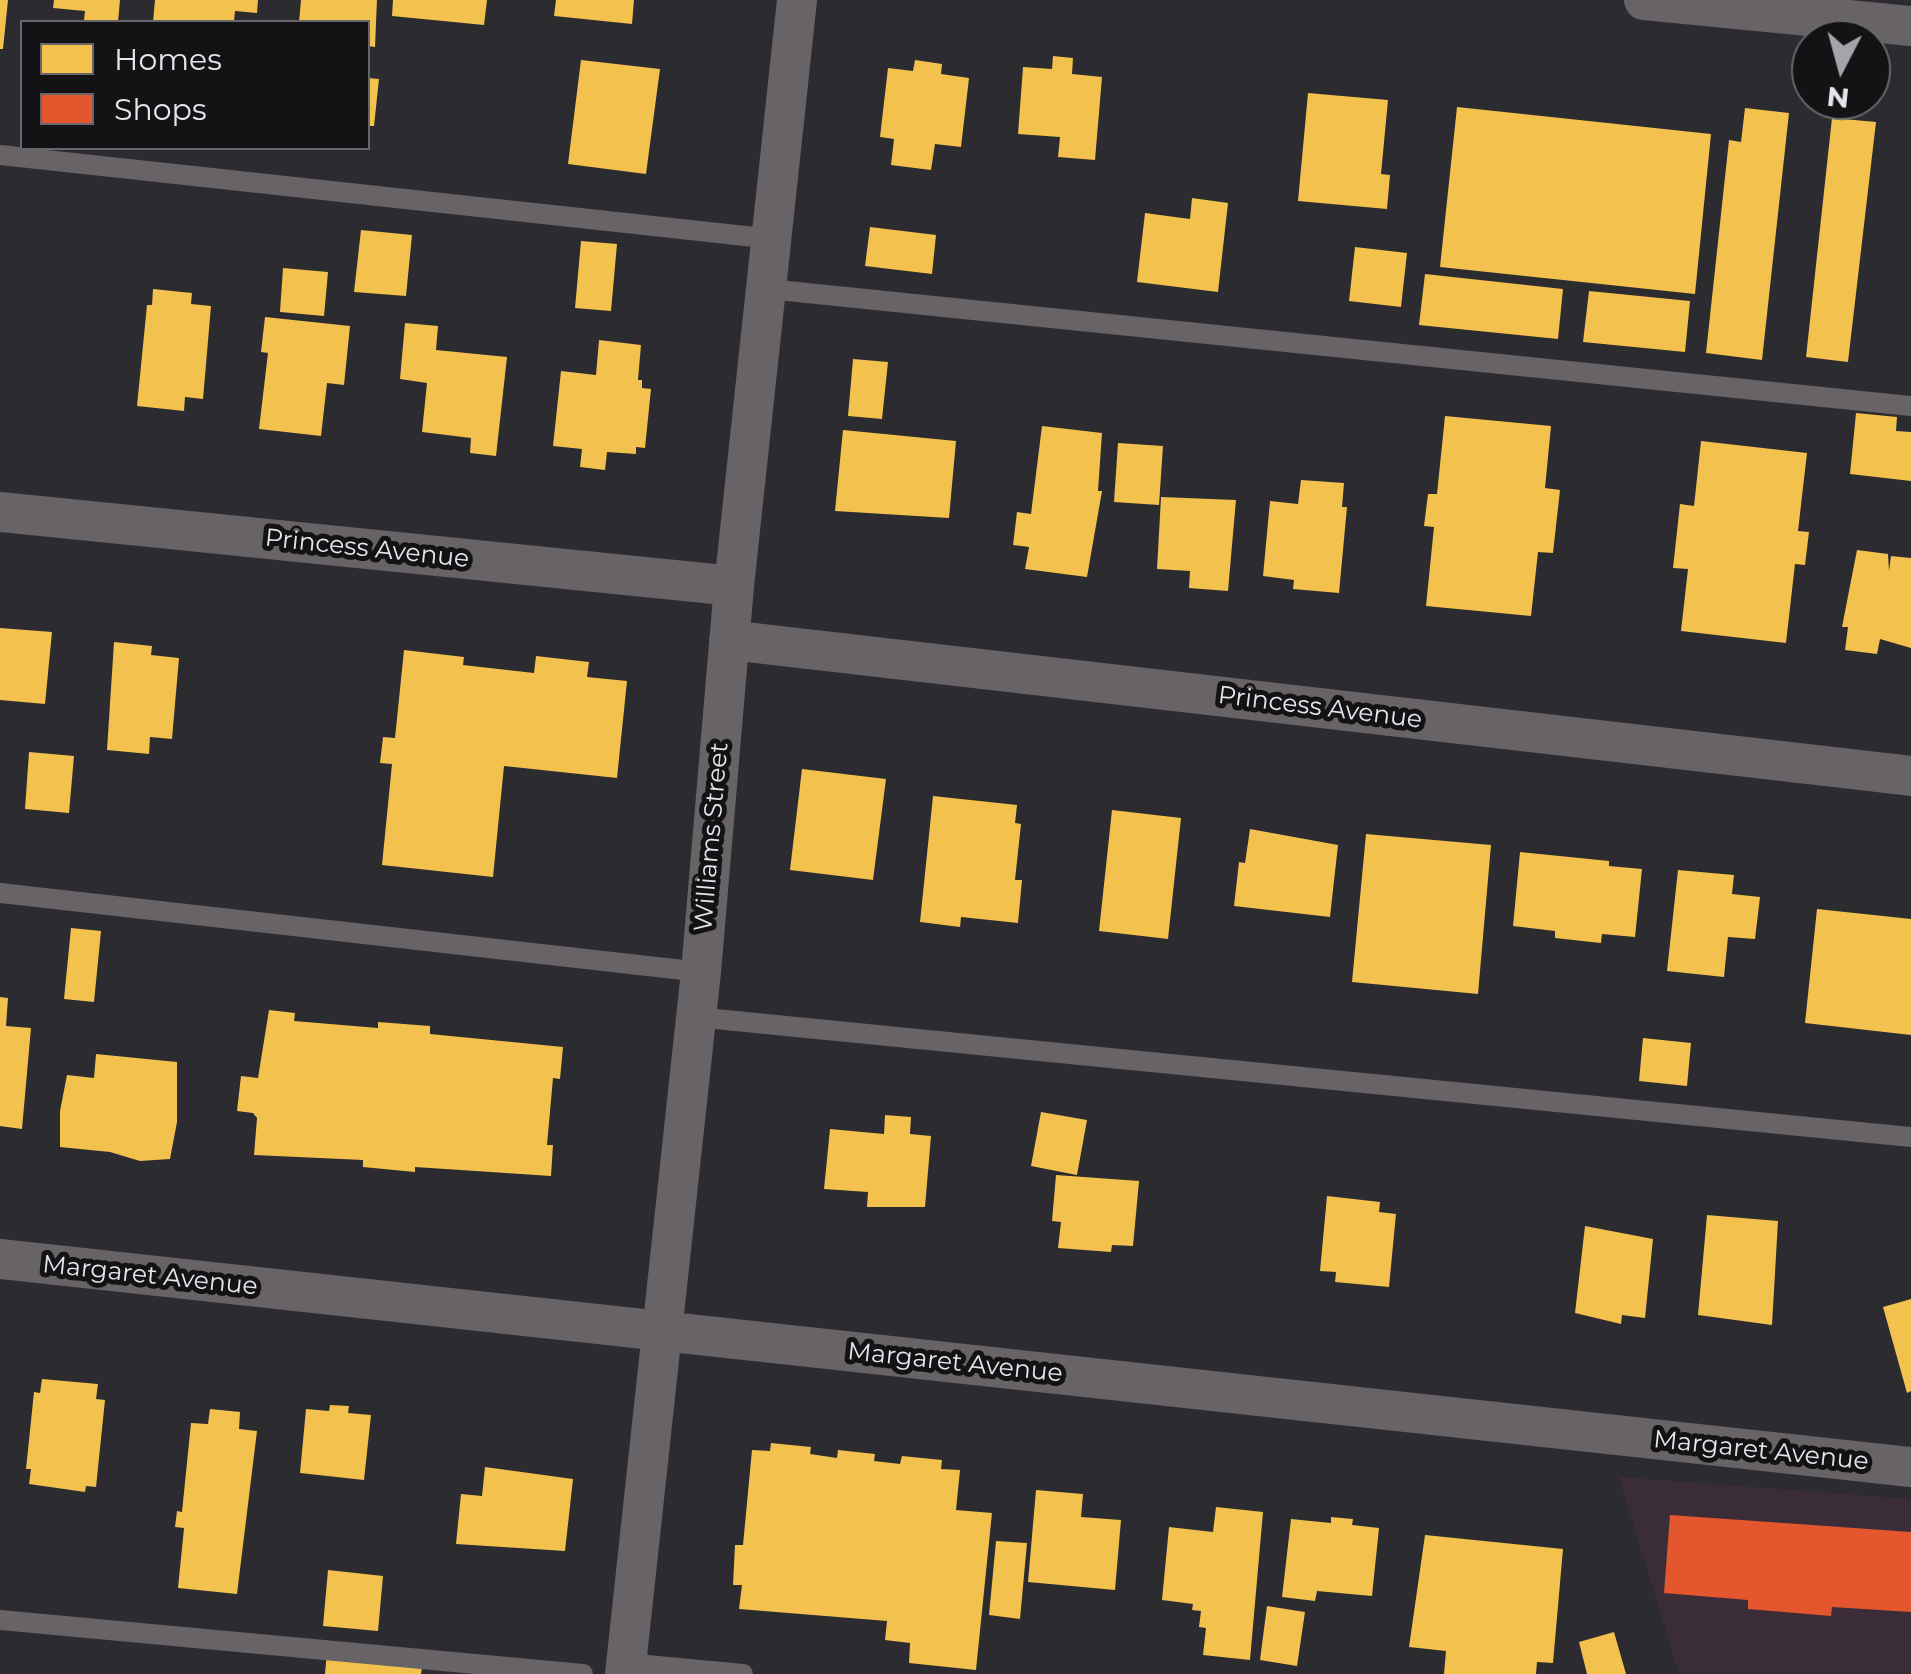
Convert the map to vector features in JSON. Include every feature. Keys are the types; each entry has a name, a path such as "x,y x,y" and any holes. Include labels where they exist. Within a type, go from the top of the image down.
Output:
{"street":[{"name":"Williams Street","path":"625,1668 700,972 734,586 796,0"},
{"path":"1644,0 1911,26"},
{"name":"Princess Avenue","path":"0,512 734,586"},
{"name":"Princess Avenue","path":"729,640 1911,776"},
{"name":"Margaret Avenue","path":"0,1260 1911,1467"}],"lane":[{"path":"0,155 773,239"},
{"path":"768,289 1911,406"},
{"path":"0,893 700,972"},
{"path":"695,1017 1911,1137"},
{"path":"0,1620 582,1674"},
{"path":"625,1668 743,1674"}],"shaded area":[{"path":"1619,1477 1911,1499 1911,1674 1679,1674"}],"building: Homes":[{"path":"0,0 8,0 3,49 0,49"},
{"path":"54,0 120,0 118,20 84,20 85,11 53,8"},
{"path":"155,0 258,0 257,13 235,11 234,20 153,20"},
{"path":"301,0 377,0 375,47 370,46 370,20 299,20"},
{"path":"393,0 487,0 484,25 392,16"},
{"path":"556,0 634,0 632,24 554,16"},
{"path":"1053,56 1073,58 1072,74 1102,77 1095,160 1058,157 1060,137 1018,134 1023,67 1052,69"},
{"path":"581,60 660,69 646,174 568,164"},
{"path":"915,60 942,64 941,74 969,78 961,147 935,144 931,170 891,165 894,139 880,137 888,68 913,71"},
{"path":"370,78 379,79 374,126 370,126"},
{"path":"1308,93 1388,100 1381,174 1390,175 1387,209 1298,201"},
{"path":"1457,107 1711,134 1695,294 1440,267"},
{"path":"1745,108 1789,113 1762,360 1706,353 1729,140 1741,142"},
{"path":"1832,120 1876,122 1848,362 1806,357"},
{"path":"1192,198 1228,203 1218,292 1137,282 1145,213 1190,219"},
{"path":"870,227 936,235 932,274 865,266"},
{"path":"361,230 412,235 406,296 354,292"},
{"path":"581,241 617,244 611,311 575,308"},
{"path":"1355,247 1407,253 1401,307 1349,301"},
{"path":"283,268 328,272 324,316 280,312"},
{"path":"1425,274 1563,289 1558,339 1419,325"},
{"path":"153,289 192,293 191,304 211,306 203,399 185,397 184,411 137,406 147,305 152,305"},
{"path":"1589,291 1690,301 1685,352 1583,342"},
{"path":"265,317 350,326 344,385 327,383 321,436 259,429 268,353 261,352"},
{"path":"405,323 438,326 436,350 507,357 496,456 470,453 471,438 422,432 427,383 400,379"},
{"path":"599,340 641,345 638,380 642,380 642,388 651,389 645,448 636,447 636,454 607,452 605,470 580,467 582,449 553,446 561,371 596,375"},
{"path":"853,359 888,362 882,419 848,416"},
{"path":"1856,413 1897,417 1896,431 1911,432 1911,481 1850,474"},
{"path":"1445,416 1551,426 1545,488 1560,490 1553,553 1538,552 1531,616 1426,606 1434,527 1424,526 1428,494 1437,494"},
{"path":"1042,426 1102,433 1098,491 1102,491 1087,577 1025,569 1029,547 1013,545 1017,512 1031,514"},
{"path":"843,430 956,441 949,518 835,511"},
{"path":"1701,441 1807,453 1798,531 1809,532 1805,565 1795,564 1786,643 1681,631 1688,569 1673,568 1680,504 1694,506"},
{"path":"1118,443 1163,446 1159,505 1114,502"},
{"path":"1301,480 1344,483 1342,507 1347,507 1339,593 1293,589 1294,580 1263,576 1270,501 1298,504"},
{"path":"1161,497 1236,500 1228,591 1189,588 1190,571 1157,569"},
{"path":"1857,550 1888,554 1889,571 1891,556 1911,558 1911,648 1880,639 1877,654 1845,650 1848,627 1842,627"},
{"path":"0,628 52,632 45,704 0,700"},
{"path":"114,642 152,646 151,655 179,658 172,739 150,737 149,754 107,750"},
{"path":"404,650 464,657 463,665 534,673 536,656 589,662 587,677 627,681 617,778 504,766 493,877 382,865 392,764 380,763 383,737 395,738"},
{"path":"29,752 74,756 69,813 25,809"},
{"path":"802,769 886,779 873,880 790,870"},
{"path":"933,796 1017,805 1015,823 1021,824 1015,880 1022,880 1018,923 961,917 960,927 920,922"},
{"path":"1112,810 1181,818 1168,939 1099,931"},
{"path":"1250,829 1338,845 1330,917 1234,906 1239,862 1245,863"},
{"path":"1366,834 1491,845 1478,994 1352,982"},
{"path":"1520,852 1609,861 1609,866 1642,869 1635,937 1602,934 1601,943 1555,938 1555,931 1513,926"},
{"path":"1678,870 1734,875 1732,894 1760,897 1755,939 1728,937 1724,977 1667,971"},
{"path":"1817,909 1911,919 1911,1035 1805,1023"},
{"path":"71,928 101,931 94,1002 64,999"},
{"path":"0,997 8,998 6,1026 31,1028 22,1129 0,1126"},
{"path":"269,1010 295,1013 294,1021 378,1028 378,1022 430,1026 430,1034 563,1047 560,1079 553,1078 547,1145 553,1145 551,1176 415,1167 415,1172 363,1167 363,1160 254,1155 257,1118 253,1113 237,1111 241,1076 258,1078"},
{"path":"1643,1038 1691,1043 1687,1086 1639,1081"},
{"path":"96,1054 177,1062 177,1122 170,1159 140,1161 110,1152 60,1147 60,1111 67,1075 94,1078"},
{"path":"1041,1112 1087,1120 1077,1175 1031,1166"},
{"path":"885,1115 911,1117 910,1134 931,1136 925,1207 867,1207 868,1192 824,1189 830,1129 884,1134"},
{"path":"1056,1175 1139,1181 1133,1246 1112,1245 1111,1252 1058,1248 1061,1222 1052,1221"},
{"path":"1327,1196 1380,1202 1379,1212 1396,1214 1389,1287 1335,1282 1336,1272 1320,1271"},
{"path":"1707,1215 1778,1221 1772,1325 1698,1315"},
{"path":"1585,1226 1653,1239 1645,1318 1622,1315 1621,1324 1575,1313"},
{"path":"1911,1299 1911,1391 1907,1393 1883,1307"},
{"path":"42,1379 98,1384 96,1399 105,1400 96,1487 86,1486 85,1492 29,1484 31,1469 26,1469 34,1392 40,1393"},
{"path":"330,1405 349,1406 348,1413 371,1415 364,1480 300,1473 306,1409 329,1411"},
{"path":"210,1409 240,1412 239,1429 257,1431 237,1594 178,1588 184,1528 175,1527 177,1511 182,1512 191,1423 208,1424"},
{"path":"771,1443 811,1447 810,1454 837,1458 838,1450 875,1454 874,1461 900,1464 902,1456 942,1460 941,1469 960,1470 956,1510 992,1513 976,1670 909,1663 910,1643 885,1640 887,1621 739,1609 742,1585 733,1585 735,1545 743,1545 752,1450 770,1451"},
{"path":"485,1467 573,1479 565,1551 456,1544 461,1494 482,1496"},
{"path":"1036,1490 1083,1494 1081,1517 1121,1520 1115,1590 1028,1582"},
{"path":"1216,1507 1263,1512 1250,1660 1203,1655 1206,1628 1199,1627 1201,1611 1192,1610 1193,1604 1162,1600 1169,1527 1213,1532"},
{"path":"1331,1517 1353,1519 1352,1525 1379,1528 1372,1596 1317,1591 1315,1601 1282,1597 1291,1519 1331,1523"},
{"path":"1425,1535 1563,1549 1553,1663 1537,1662 1536,1674 1444,1674 1446,1651 1409,1647"},
{"path":"996,1541 1027,1543 1020,1619 989,1615"},
{"path":"328,1570 383,1576 378,1631 323,1626"},
{"path":"1267,1606 1305,1612 1297,1666 1260,1660"},
{"path":"1614,1632 1626,1674 1587,1674 1579,1642"},
{"path":"327,1651 423,1661 421,1674 325,1674"}],"building: Shops":[{"path":"1670,1515 1911,1532 1911,1612 1832,1607 1831,1616 1748,1609 1748,1600 1664,1593"}]}
